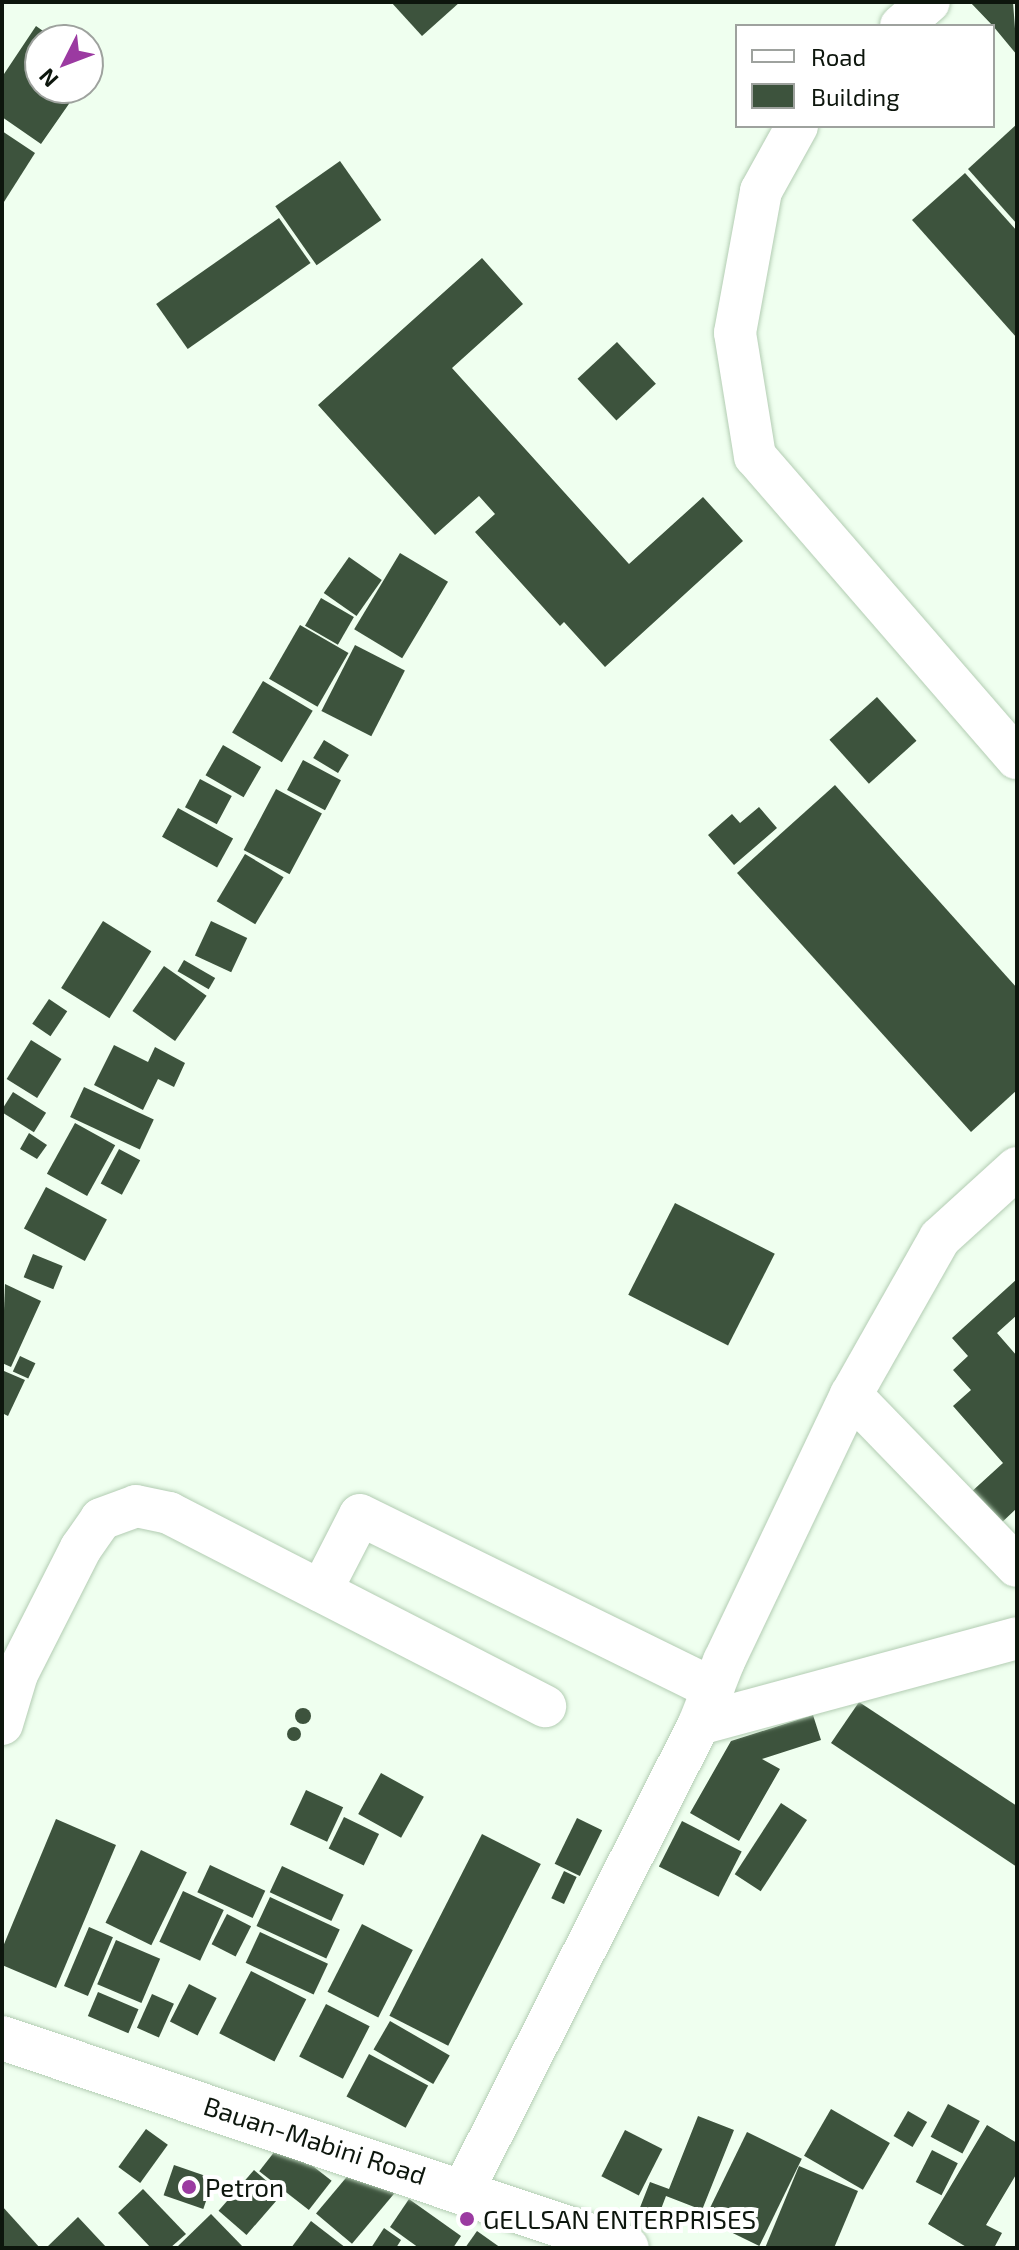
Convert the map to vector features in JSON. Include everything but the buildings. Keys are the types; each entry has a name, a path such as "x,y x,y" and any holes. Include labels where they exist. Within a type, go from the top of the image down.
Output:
{"main road":[{"name":"Bauan-Mabini Road","path":"2,2038 464,2189 627,2248"}],"lane":[{"path":"903,24 929,2"},
{"path":"796,128 761,191 735,333 755,456 1017,758"},
{"path":"464,2189 706,1706 851,1395 940,1238 1017,1168"},
{"path":"851,1395 1017,1566"},
{"path":"2,1724 17,1674 81,1548 101,1519 136,1506 169,1513 545,1706"},
{"path":"321,1591 360,1515 706,1706 1017,1638"}],"place":[{"name":"Petron","path":"189,2187"},
{"name":"GELLSAN ENTERPRISES","path":"467,2219"}]}
